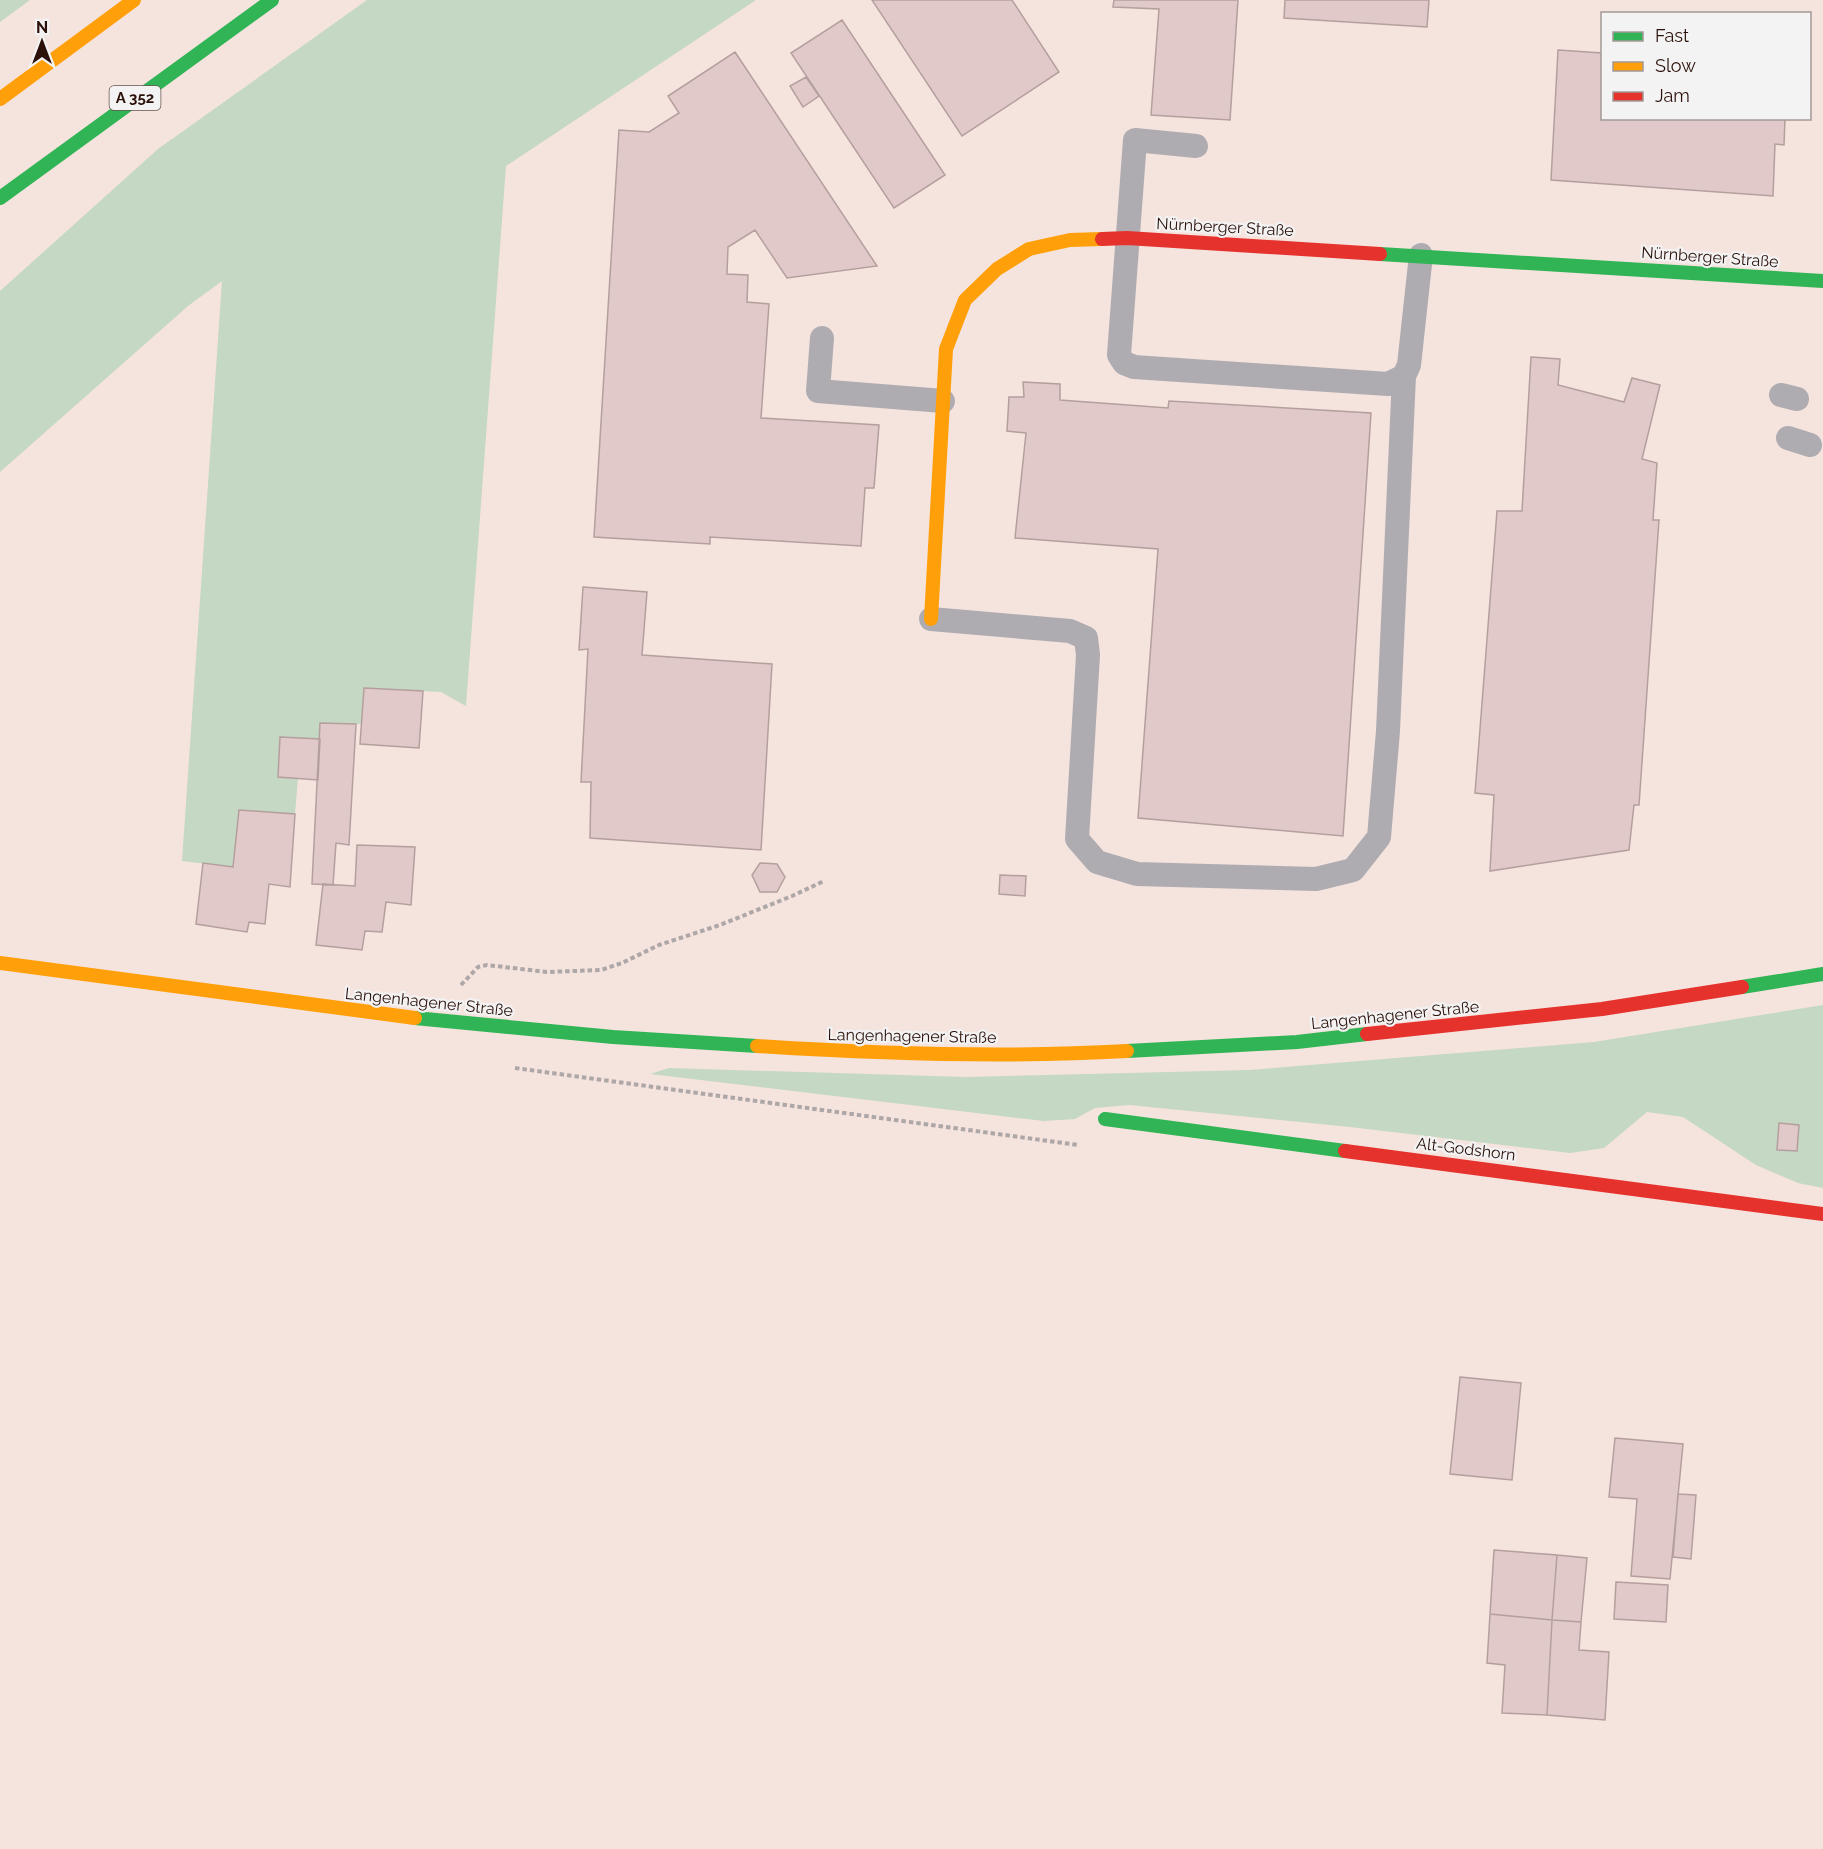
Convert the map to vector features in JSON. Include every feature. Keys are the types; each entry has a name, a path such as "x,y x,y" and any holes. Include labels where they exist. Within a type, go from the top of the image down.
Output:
{"main road":[{"path":"0,99 134,0"},
{"name":"A 352","path":"0,198 272,0"},
{"name":"Nürnberger Straße","path":"931,619 946,349 965,300 997,269 1029,249 1070,240 1127,238 1823,281"},
{"name":"Langenhagener Straße","path":"0,963 445,1021 613,1037 831,1051 1060,1055 1297,1042 1602,1009 1823,974"},
{"name":"Alt-Godshorn","path":"1105,1119 1823,1214"}],"lane":[{"path":"1196,146 1135,140 1119,355 1124,363 1134,367 1247,367 1388,384 1404,376"},
{"path":"931,619 1070,631 1086,638 1088,655 1077,839 1097,862 1137,874 1218,878 1316,879 1353,870 1379,837 1388,731 1404,376 1409,365 1421,255"},
{"path":"822,338 818,391 943,401"}],"path":[{"path":"445,1021 455,992 478,967 500,964 547,972 578,973 601,970 622,963 659,945 720,925 824,881"},
{"path":"510,1068 1090,1147"}],"green space":[{"path":"0,0 30,0 0,22"},
{"path":"367,0 756,0 506,166 466,706 441,692 364,688 361,724 321,723 320,739 281,737 278,777 298,778 295,814 239,810 233,867 182,861 222,281 188,306 0,472 0,291 158,149"},
{"path":"1823,1005 1823,1188 1798,1183 1756,1165 1683,1117 1647,1112 1604,1148 1570,1153 1350,1127 1129,1105 1095,1108 1075,1119 1044,1121 650,1074 669,1068 966,1077 1250,1070 1594,1042"}],"building":[{"path":"872,0 1012,0 1059,72 962,136"},
{"path":"1114,0 1238,0 1230,120 1151,115 1159,9 1113,7"},
{"path":"1285,0 1429,0 1427,27 1284,18"},
{"path":"842,20 945,175 894,208 791,53"},
{"path":"1558,50 1601,53 1601,120 1785,120 1784,145 1775,144 1773,196 1551,180"},
{"path":"735,52 877,266 787,278 755,230 728,247 727,274 748,275 747,302 769,304 761,418 879,425 874,488 865,488 861,546 710,537 710,544 594,537 619,130 649,132 679,113 668,96"},
{"path":"806,77 819,96 803,107 790,86"},
{"path":"1531,357 1560,359 1558,385 1624,402 1632,378 1660,385 1642,459 1657,463 1653,520 1659,520 1639,805 1634,805 1629,850 1490,871 1494,795 1475,793 1497,511 1522,511"},
{"path":"1023,382 1060,384 1060,400 1168,408 1169,401 1371,413 1343,836 1138,818 1158,549 1015,538 1026,433 1007,431 1009,397 1024,397"},
{"path":"583,587 647,592 642,655 772,664 761,850 590,838 591,782 581,782 588,649 579,650"},
{"path":"364,688 423,691 419,748 360,744"},
{"path":"320,723 356,724 349,845 336,843 333,885 312,884"},
{"path":"280,737 320,739 318,780 278,777"},
{"path":"239,810 295,814 290,887 269,884 265,924 249,922 247,932 196,924 203,863 233,867"},
{"path":"357,845 415,847 411,905 386,902 382,932 365,931 362,950 316,945 323,884 355,886"},
{"path":"760,863 777,864 785,877 777,892 760,892 752,875"},
{"path":"1000,875 1026,876 1025,896 999,894"},
{"path":"1779,1123 1799,1125 1797,1151 1777,1150"},
{"path":"1460,1377 1521,1383 1512,1480 1450,1474"},
{"path":"1615,1438 1683,1444 1670,1579 1631,1576 1637,1499 1609,1497"},
{"path":"1678,1494 1696,1495 1691,1559 1673,1557"},
{"path":"1494,1550 1557,1555 1552,1620 1490,1614"},
{"path":"1557,1555 1587,1558 1581,1622 1552,1620"},
{"path":"1616,1582 1668,1585 1666,1622 1614,1619"},
{"path":"1490,1614 1552,1620 1547,1715 1502,1713 1505,1665 1487,1663"},
{"path":"1552,1620 1581,1622 1579,1650 1609,1652 1605,1720 1547,1715"}],"traffic: fast":[{"path":"0,198 272,0"},
{"path":"1380,254 1823,281"},
{"path":"1742,987 1823,974"},
{"path":"415,1018 613,1037 757,1046"},
{"path":"1127,1051 1297,1042 1367,1034"},
{"path":"1105,1119 1345,1151"}],"traffic: slow":[{"path":"0,99 134,0"},
{"path":"931,619 946,349 965,300 997,269 1029,249 1070,240 1102,239"},
{"path":"0,963 415,1018"},
{"path":"757,1046 942,1054 1127,1051"}],"traffic: jam":[{"path":"1102,239 1127,238 1380,254"},
{"path":"1367,1034 1602,1009 1742,987"},
{"path":"1345,1151 1823,1214"}]}
